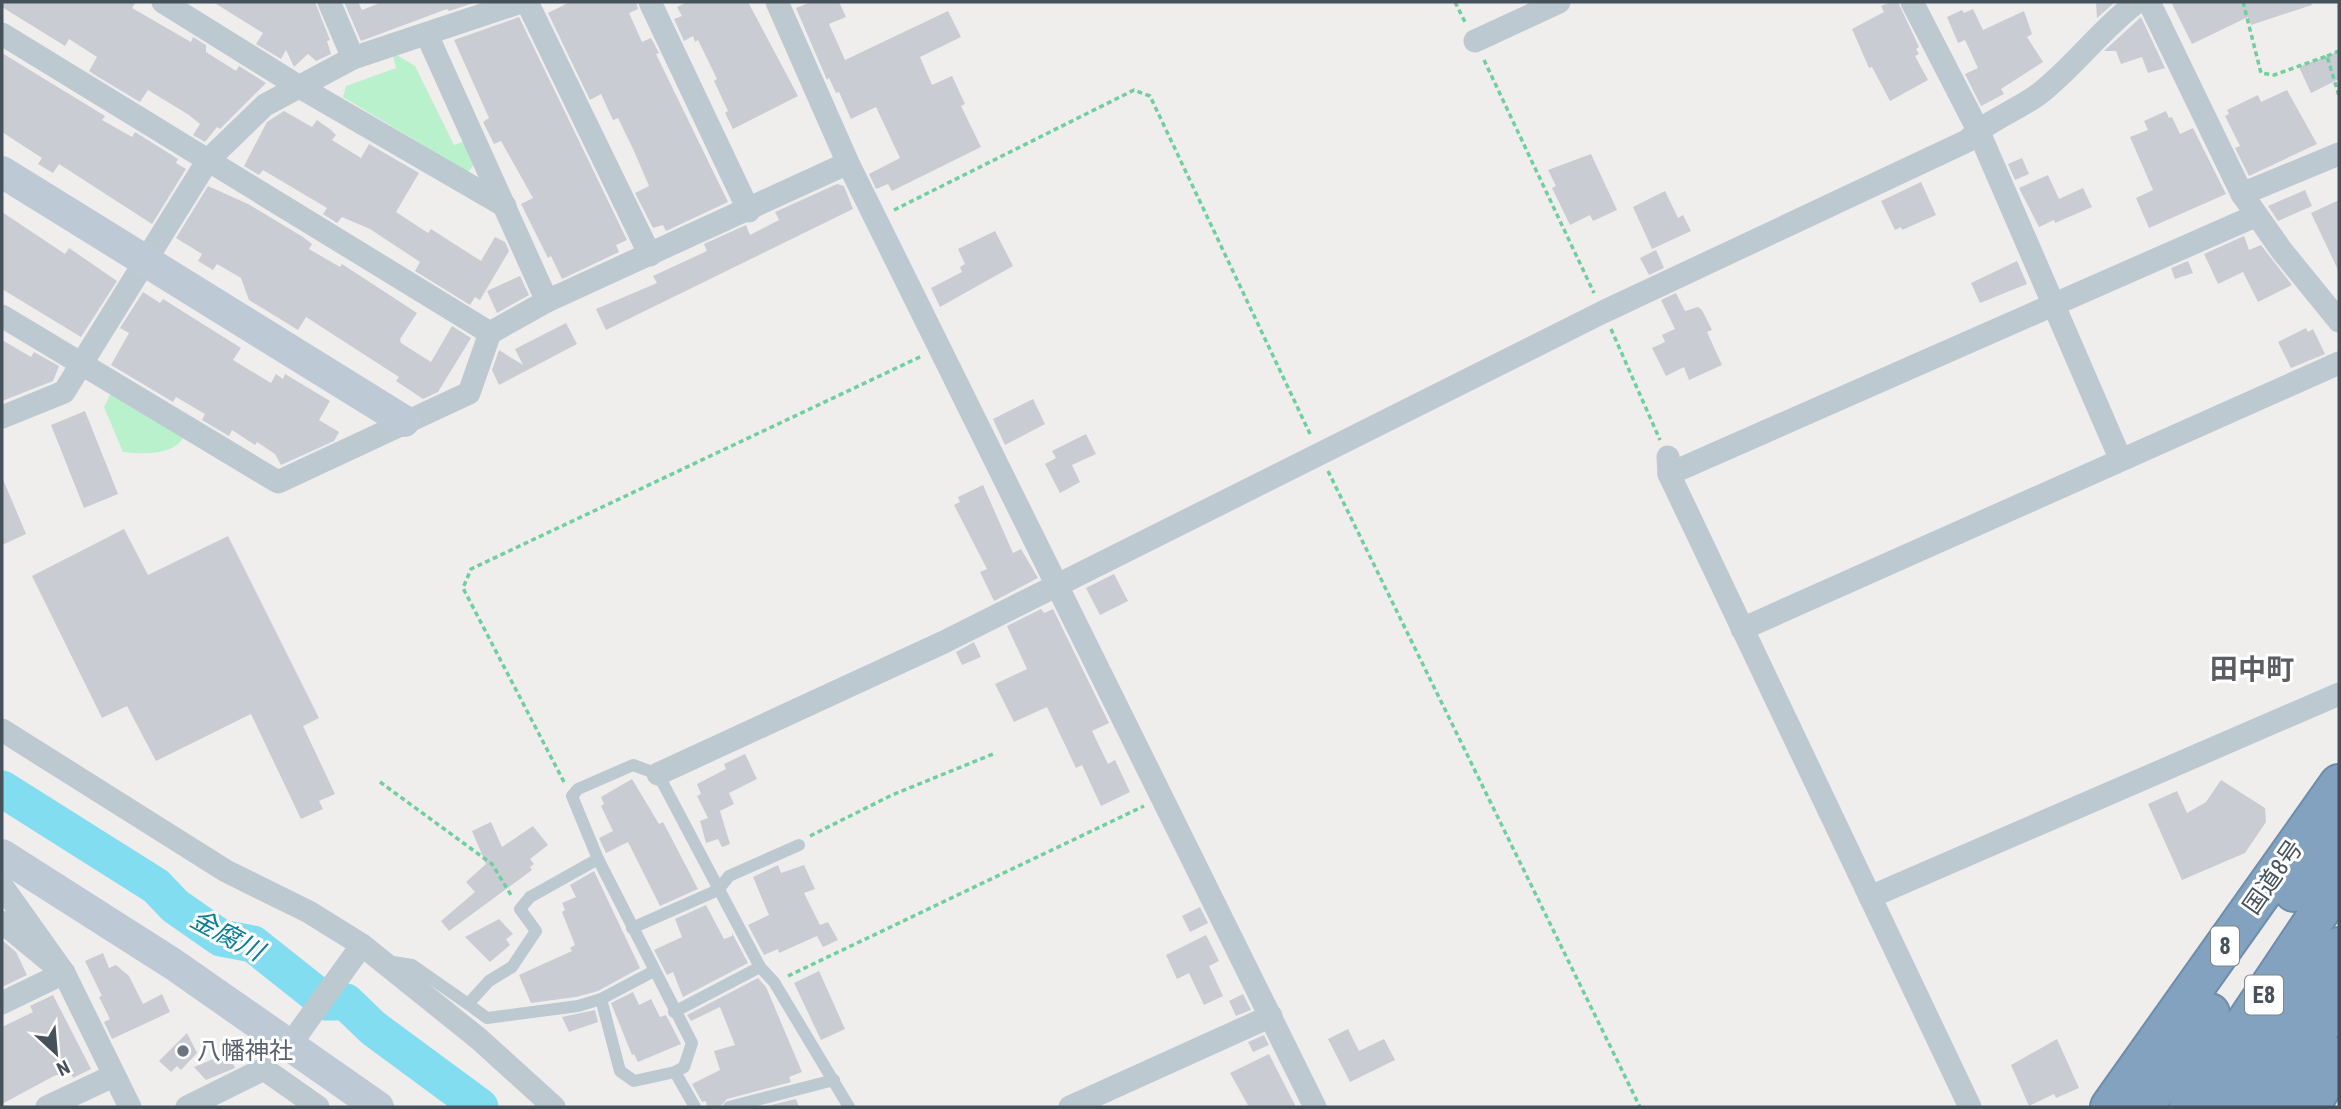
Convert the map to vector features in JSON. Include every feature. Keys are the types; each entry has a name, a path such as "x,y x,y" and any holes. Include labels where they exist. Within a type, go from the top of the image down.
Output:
{"highway":[{"name":"国道8号","path":"2110,1107 2339,784"},
{"path":"2144,1107 2339,832"},
{"name":"E8","path":"2189,1107 2339,883"},
{"name":"E8","path":"2232,1107 2339,947"},
{"path":"2269,1107 2339,998"},
{"path":"2311,1104 2339,1057"},
{"path":"2311,1104 2339,1068"}],"street":[{"path":"163,2 298,86 505,206"},
{"path":"329,2 353,58"},
{"path":"2,417 64,392 208,160 265,105 353,58 521,2"},
{"path":"527,2 650,255"},
{"path":"650,2 749,211"},
{"path":"777,2 848,163 1315,1107"},
{"path":"1475,41 1559,2"},
{"path":"1914,2 1978,130 2120,458"},
{"path":"658,774 944,642 1603,312 1967,141 1978,130 2039,93 2115,18 2137,2"},
{"path":"2149,2 2255,216 2339,321"},
{"path":"2,34 490,333"},
{"path":"427,35 547,301"},
{"path":"2242,194 2339,154"},
{"path":"2,316 278,482 469,393 490,333 547,301 749,211 848,163"},
{"path":"2,172 404,421"},
{"path":"1970,1107 1742,629 1669,466 2255,216"},
{"path":"1742,629 2120,458 2339,363"},
{"path":"1870,897 2339,694"},
{"path":"2,730 226,871 309,912 479,1040 554,1107"},
{"path":"2,855 294,1038 379,1107"},
{"path":"2,886 64,973 130,1107"},
{"path":"2,922 64,973"},
{"path":"294,1038 365,953"},
{"path":"2,1003 64,973"},
{"path":"1070,1107 1270,1016"},
{"path":"187,1107 264,1069 317,1107"},
{"path":"47,1107 113,1076"}],"lane":[{"path":"601,999 620,1071 634,1081 675,1072 684,1067 692,1043 598,859 572,796 578,789 633,765 658,774 760,967 774,982 805,1038 849,1107"},
{"path":"632,928 718,890 729,876 799,845"},
{"path":"468,1004 489,981 512,967 536,931 520,909 530,897 598,859"},
{"path":"365,953 412,965 487,1018 578,1006 601,999 654,971"},
{"path":"674,1012 760,967"},
{"path":"675,1072 695,1107"},
{"path":"738,1106 834,1080"}],"path":[{"path":"1455,2 1603,312 1669,466"},
{"path":"2243,2 2260,73 2274,75 2339,51"},
{"path":"2327,56 2339,96"},
{"path":"876,219 1134,90 1150,96 1320,456 1640,1107"},
{"path":"572,796 463,588 471,569 940,347"},
{"path":"799,845 809,836 892,794 993,754"},
{"path":"380,782 492,864 520,909"},
{"path":"774,982 1162,797"}],"green space":[{"path":"392,52 415,66 454,145 466,141 473,166 468,172 343,97 346,86 396,68"},
{"path":"111,393 183,438 178,444 164,451 123,452 104,407"}],"building":[{"path":"2,2 136,2 132,8 191,42 193,37 206,45 206,52 236,71 239,66 266,83 220,129 217,127 205,142 193,135 200,124 189,115 148,90 140,102 95,75 89,71 97,57 69,39 65,46 2,7"},
{"path":"213,2 315,2 330,40 327,41 331,54 316,61 308,54 294,67 286,50 281,59 256,44 263,33"},
{"path":"344,2 358,2 362,10 382,2 477,2 449,11 447,9 361,41"},
{"path":"570,2 636,2 638,9 629,13 642,42 651,38 659,53 656,54 728,202 666,231 663,225 653,228 635,193 649,186 618,118 613,120 601,94 590,100 548,13"},
{"path":"687,2 748,2 798,96 733,129 714,81 717,79 698,40 695,42 693,36 684,41 674,19 682,16 677,7"},
{"path":"811,2 839,2 846,17 829,24 845,60 948,11 961,37 920,57 932,85 952,76 965,104 961,106 981,147 892,191 888,184 876,189 869,174 900,158 876,107 851,119 839,92 836,93 829,78 827,80 796,8"},
{"path":"1898,2 1919,47 1916,49 1919,54 1915,56 1928,80 1890,101 1872,67 1869,68 1852,29 1884,12 1881,6"},
{"path":"2096,2 2115,2 2097,18"},
{"path":"2171,2 2311,2 2312,5 2251,25 2248,17 2192,44"},
{"path":"1973,9 1983,30 2024,11 2032,34 2027,37 2043,62 2001,89 2004,94 1981,106 1965,74 1978,68 1965,40 1958,43 1947,17 1962,10 1964,13"},
{"path":"519,17 627,240 616,245 619,252 562,279 551,256 548,258 521,204 533,198 501,141 494,144 483,122 489,118 454,40"},
{"path":"2141,17 2165,68 2148,73 2142,57 2121,64 2116,51 2104,51"},
{"path":"2339,51 2339,79 2311,93 2299,67"},
{"path":"2,53 105,116 102,120 132,137 135,132 178,159 176,163 186,169 152,224 59,164 53,173 38,164 42,158 2,132"},
{"path":"2287,90 2317,144 2249,176 2235,148 2240,146 2225,116 2229,114 2227,110 2258,95 2261,102"},
{"path":"284,111 312,127 317,120 336,135 332,140 361,158 369,144 419,173 396,212 428,233 431,229 481,261 495,237 505,242 509,251 480,300 475,297 470,305 415,271 420,262 370,229 342,217 337,223 323,214 327,208 263,170 259,175 244,166 267,122"},
{"path":"2166,111 2180,134 2193,128 2226,194 2149,228 2136,198 2153,190 2130,137 2148,130 2144,121"},
{"path":"1591,154 1617,210 1593,221 1590,215 1570,225 1552,188 1556,186 1548,170"},
{"path":"2022,158 2029,174 2015,180 2008,164"},
{"path":"2048,175 2059,199 2083,188 2092,207 2039,227 2019,188"},
{"path":"1921,182 1936,215 1902,230 1901,227 1895,230 1881,201"},
{"path":"837,184 844,186 853,209 606,330 596,309 657,283 653,276 707,251 704,244 746,225 750,235 779,220 775,212"},
{"path":"208,186 248,204 303,237 312,244 309,249 340,267 342,264 417,313 400,339 401,343 431,362 452,326 471,338 438,392 423,399 396,381 399,377 306,317 298,330 249,300 241,278 217,264 213,270 198,261 202,254 176,238"},
{"path":"2305,190 2312,206 2278,221 2268,206"},
{"path":"1665,191 1678,218 1683,215 1691,231 1652,249 1633,207"},
{"path":"2339,200 2339,272 2311,213"},
{"path":"2,212 65,254 69,248 117,281 81,337 2,289"},
{"path":"995,231 1013,266 940,307 931,288 962,272 960,267 965,264 958,249"},
{"path":"2244,236 2249,250 2261,245 2292,285 2258,302 2243,272 2218,284 2204,254"},
{"path":"1656,250 1664,268 1649,275 1640,258"},
{"path":"2017,261 2027,284 1980,303 1971,283"},
{"path":"2188,261 2193,273 2175,279 2171,268"},
{"path":"520,276 529,295 497,313 487,291"},
{"path":"143,292 160,303 163,299 241,348 233,360 271,383 276,374 283,379 285,374 330,401 319,420 339,432 334,441 281,465 275,454 257,442 255,445 232,430 229,436 202,420 205,414 176,397 173,402 111,365 129,333 120,328"},
{"path":"1676,293 1685,311 1698,307 1702,310 1712,330 1707,332 1722,365 1689,380 1684,367 1666,376 1652,348 1665,342 1662,335 1675,329 1661,300"},
{"path":"566,323 577,344 499,385 492,370 499,350 523,365 515,349"},
{"path":"2306,328 2308,332 2313,329 2325,354 2291,368 2278,342"},
{"path":"2,340 31,357 34,352 59,366 53,381 2,401"},
{"path":"1033,399 1045,424 1005,445 993,419"},
{"path":"85,411 118,494 84,508 51,425"},
{"path":"1086,434 1096,454 1072,465 1080,482 1060,493 1045,464 1056,458 1052,451"},
{"path":"2,477 26,534 2,545"},
{"path":"983,485 1013,553 1021,549 1038,578 994,601 980,572 987,569 954,505 960,502 958,497"},
{"path":"124,529 148,575 228,536 319,718 303,726 335,794 319,801 323,809 301,819 251,714 156,761 127,706 102,718 32,576"},
{"path":"1114,574 1128,601 1100,615 1086,588"},
{"path":"1041,609 1044,613 1053,609 1109,723 1092,731 1108,764 1115,760 1130,792 1101,806 1082,765 1076,768 1047,707 1014,722 995,684 1027,669 1007,626"},
{"path":"974,642 981,657 962,665 956,652"},
{"path":"745,754 757,779 729,793 734,804 720,811 730,844 722,847 718,839 706,843 700,821 708,818 697,796 701,794 697,784 726,769 724,764"},
{"path":"632,779 659,824 663,822 698,889 660,906 628,842 606,853 599,838 613,831 601,806 604,804 601,797"},
{"path":"2221,780 2265,808 2266,822 2245,853 2182,880 2148,804 2177,791 2187,813 2206,802"},
{"path":"491,822 502,847 533,826 548,845 530,859 534,864 530,867 532,870 449,931 441,921 475,892 466,882 486,864 472,831"},
{"path":"778,865 781,873 804,865 815,889 804,893 820,925 828,922 838,940 823,947 817,936 779,953 778,949 764,955 748,925 769,915 753,877"},
{"path":"594,871 640,968 598,991 531,1003 519,975 572,951 570,948 575,945 562,912 565,910 562,903 576,897 570,885"},
{"path":"706,905 724,939 732,936 732,933 748,963 683,997 673,972 667,975 654,950 682,937 675,919"},
{"path":"1200,907 1208,923 1190,932 1182,916"},
{"path":"499,919 513,934 506,939 510,945 490,962 465,937"},
{"path":"1206,935 1219,961 1209,966 1223,996 1204,1005 1189,973 1177,979 1166,955"},
{"path":"2,940 16,952 27,975 2,987"},
{"path":"103,953 109,968 116,965 129,976 143,1004 162,994 170,1012 112,1039 104,1022 110,1019 85,961"},
{"path":"819,971 845,1029 821,1040 794,983"},
{"path":"758,978 766,987 802,1072 789,1077 791,1082 727,1099 720,1107 707,1107 706,1101 702,1102 692,1084 720,1070 714,1051 735,1045 720,1007 691,1021 687,1015"},
{"path":"633,992 639,1005 651,999 660,1017 666,1015 681,1044 638,1062 634,1054 632,1055 611,1003"},
{"path":"1243,994 1251,1010 1236,1016 1229,1001"},
{"path":"53,995 91,1069 73,1078 70,1071 54,1076 2,1104 2,1027 33,1012 30,1006"},
{"path":"595,1010 598,1022 569,1032 562,1017"},
{"path":"1348,1029 1359,1051 1384,1039 1395,1060 1350,1082 1328,1039"},
{"path":"187,1033 197,1053 181,1070 177,1066 171,1072 159,1061"},
{"path":"1264,1035 1269,1045 1253,1052 1248,1042"},
{"path":"2057,1039 2079,1088 2056,1098 2054,1094 2029,1106 2011,1065"},
{"path":"228,1053 235,1068 206,1080 194,1067"},
{"path":"1269,1054 1296,1107 1249,1107 1230,1073"},
{"path":"796,1099 799,1107 763,1107"}],"waterway":[{"name":"金腐川","path":"2,789 156,886 175,906 221,938 253,944 326,1002 346,1002 373,1028 480,1107"}],"place":[{"name":"八幡神社","path":"183,1051"}],"district":[{"name":"田中町","path":"2252,669"}]}
